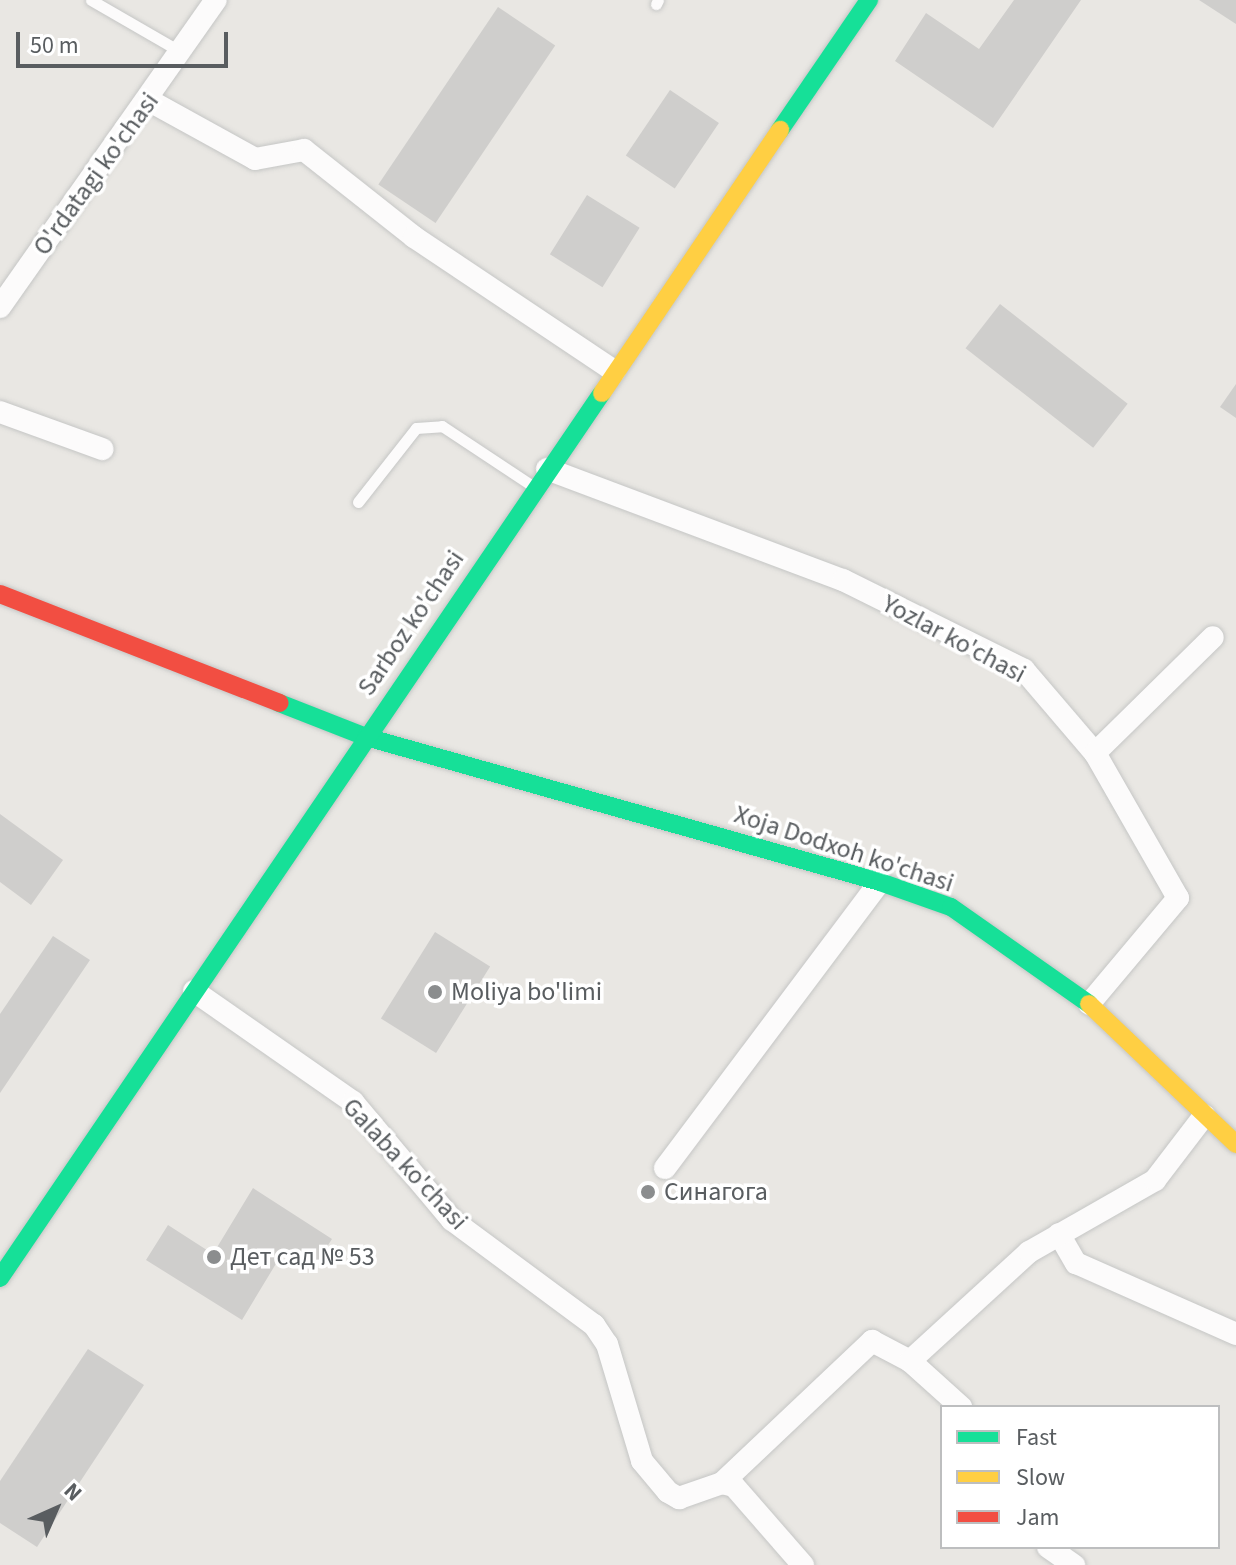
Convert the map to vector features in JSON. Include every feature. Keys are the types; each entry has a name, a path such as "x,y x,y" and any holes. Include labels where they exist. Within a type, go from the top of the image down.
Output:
{"main road":[{"name":"Sarboz ko'chasi","path":"0,1278 541,478 869,0"},
{"name":"Xoja Dodxoh ko'chasi","path":"0,594 366,737 880,882 951,907 1089,1004 1236,1144"}],"street":[{"name":"O'rdatagi ko'chasi","path":"0,307 150,101 216,0"},
{"path":"150,101 255,159 291,148 304,150 414,237 614,371"},
{"path":"0,412 102,449"},
{"name":"Yozlar ko'chasi","path":"541,478 843,580 1024,670 1095,753 1178,898 1089,1004"},
{"path":"1095,753 1213,637"},
{"path":"665,1168 880,882"},
{"name":"Galaba ko'chasi","path":"194,991 353,1102 452,1220 594,1325 607,1344 642,1461 668,1492 679,1498 722,1483"},
{"path":"910,1361 1029,1252 1155,1180 1204,1116"},
{"path":"1059,1234 1076,1263 1236,1334"},
{"path":"722,1483 872,1341 910,1361 959,1405"},
{"path":"722,1483 734,1486 753,1505 803,1565"},
{"path":"1051,1549 1074,1565"}],"lane":[{"path":"91,0 181,52"},
{"path":"358,502 416,428 442,426 541,478"}],"building":[{"path":"1014,0 1081,0 993,128 895,61 926,13 979,49"},
{"path":"1199,0 1236,0 1236,24"},
{"path":"498,7 555,46 436,223 378,184"},
{"path":"670,90 719,123 675,188 626,155"},
{"path":"587,195 640,228 602,287 550,254"},
{"path":"1000,304 1128,404 1093,448 966,348"},
{"path":"1236,384 1236,418 1220,407"},
{"path":"0,814 63,860 31,905 0,882"},
{"name":"Moliya bo'limi","path":"435,932 490,966 436,1053 381,1019"},
{"path":"53,936 90,960 0,1093 0,1014"},
{"name":"Дет сад № 53","path":"253,1188 332,1239 312,1270 283,1252 242,1320 146,1260 168,1225 213,1254"},
{"path":"88,1349 144,1385 37,1547 0,1523 0,1481"}],"traffic: fast":[{"path":"780,130 869,0"},
{"path":"0,1278 602,393"},
{"path":"279,703 366,737 880,882 951,907 1089,1004"}],"traffic: slow":[{"path":"602,393 780,130"},
{"path":"1089,1004 1236,1144"}],"traffic: jam":[{"path":"0,594 279,703"}],"place":[{"name":"Moliya bo'limi","path":"435,992"},
{"name":"Синагога","path":"648,1192"},
{"name":"Дет сад № 53","path":"214,1257"}]}
